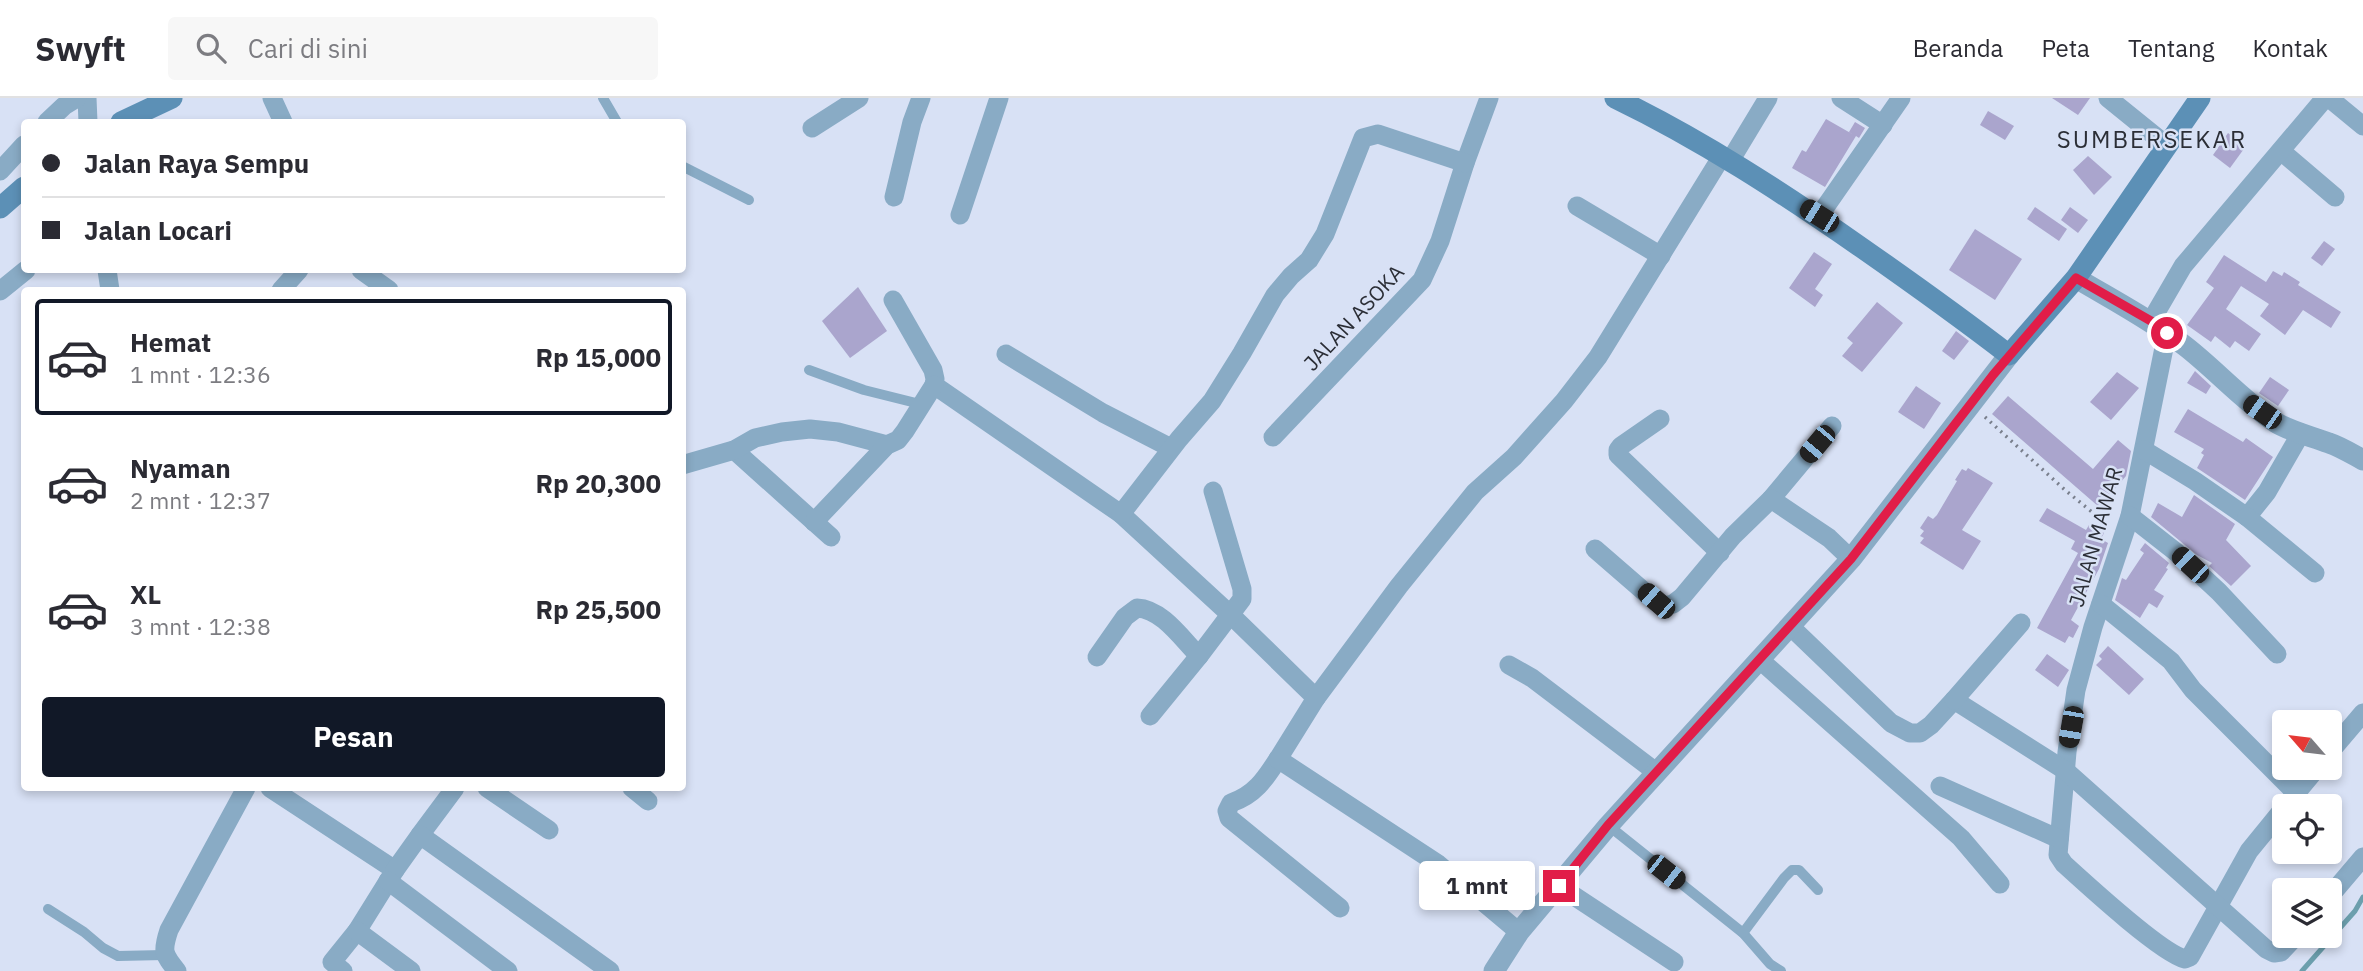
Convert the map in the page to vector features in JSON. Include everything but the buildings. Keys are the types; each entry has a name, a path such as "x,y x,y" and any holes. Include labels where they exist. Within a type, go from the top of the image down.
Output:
{"main road":[{"path":"128,119 173,98"},
{"path":"1615,98 1650,115 1819,216 1958,315 2009,355 2076,278 2200,98"},
{"path":"0,208 21,190"}],"street":[{"path":"50,119 77,98"},
{"path":"87,98 88,119"},
{"path":"272,98 282,119"},
{"path":"812,128 859,98"},
{"path":"894,197 912,122 921,98"},
{"path":"960,215 999,98"},
{"name":"JALAN ASOKA","path":"1273,437 1422,280 1440,241 1489,98"},
{"path":"1340,908 1229,818 1227,811 1231,803 1259,787 1316,698 1399,586 1475,492 1514,457 1598,357 1661,257 1768,98"},
{"path":"1841,98 1883,125"},
{"path":"1819,216 1901,98"},
{"path":"2108,98 2166,145"},
{"path":"2327,98 2363,126"},
{"name":"JALAN MAWAR","path":"2059,839 2076,690 2130,516 2144,450 2159,327 2183,266 2327,98"},
{"path":"1121,514 1171,448 1212,401 1275,295 1309,260 1325,234 1363,138 1378,134 1465,163"},
{"path":"0,170 21,148"},
{"path":"2281,151 2335,197"},
{"path":"1577,205 1661,257"},
{"path":"0,291 22,273"},
{"path":"284,287 296,273"},
{"path":"365,273 384,287"},
{"path":"2076,278 2159,327 2209,366 2250,404 2287,429 2332,444 2363,460"},
{"path":"814,522 887,445 898,440 934,385 933,370 893,300"},
{"path":"1006,354 1103,413 1171,448"},
{"path":"1494,971 1519,932 1608,825 1851,559 2009,355"},
{"path":"934,385 1121,514 1316,698"},
{"path":"1660,419 1620,446 1618,455 1720,553"},
{"path":"1595,549 1656,601 1665,606 1673,604 1682,597 1733,536 1771,499 1832,426"},
{"path":"686,464 734,450 755,438 810,429 838,432 887,445"},
{"path":"2247,517 2267,492 2301,433"},
{"path":"734,450 831,537"},
{"path":"2144,450 2196,481 2247,517 2315,573"},
{"path":"1150,716 1241,603 1242,589 1213,491"},
{"path":"1771,499 1829,538 1851,559"},
{"path":"2130,516 2176,552 2219,592 2277,654"},
{"path":"2101,604 2171,661 2280,794"},
{"path":"1097,657 1125,617 1137,608 1148,608 1161,617 1199,656"},
{"path":"1791,627 1891,723 1902,730 1920,733 1954,700 2021,623"},
{"path":"1760,660 1961,838 2000,884"},
{"path":"1509,665 1532,678 1656,772"},
{"path":"1954,700 2066,762 2255,941 2274,953 2286,948"},
{"path":"2342,738 2363,713"},
{"path":"1278,759 1438,864 1519,932"},
{"path":"2295,794 2307,780"},
{"path":"1940,786 2059,839 2058,855 2064,864 2155,941 2181,958 2190,957 2249,851 2272,823"},
{"path":"177,971 164,955 163,947 169,930 244,791"},
{"path":"274,791 392,876 508,971"},
{"path":"333,968 419,835 453,791"},
{"path":"491,791 549,830"},
{"path":"636,791 648,801"},
{"path":"419,835 610,971"},
{"path":"2342,882 2363,857"},
{"path":"1559,886 1674,962"},
{"path":"357,932 411,971"}],"lane":[{"path":"603,98 615,119"},
{"path":"686,168 749,200"},
{"path":"809,370 864,390 920,404"},
{"path":"1608,825 1743,933 1770,964 1781,971"},
{"path":"1743,933 1792,870 1799,870 1818,890"},
{"path":"48,909 118,956 164,955"}],"path":[{"path":"1970,404 2065,490 2123,538"}],"waterway":[{"path":"2302,971 2355,911 2363,897"}],"district":[{"name":"SUMBERSEKAR","path":"2152,140"}],"route":[{"path":"1559,886 1608,825 1851,559 1993,375 2076,278 2167,333"}]}
